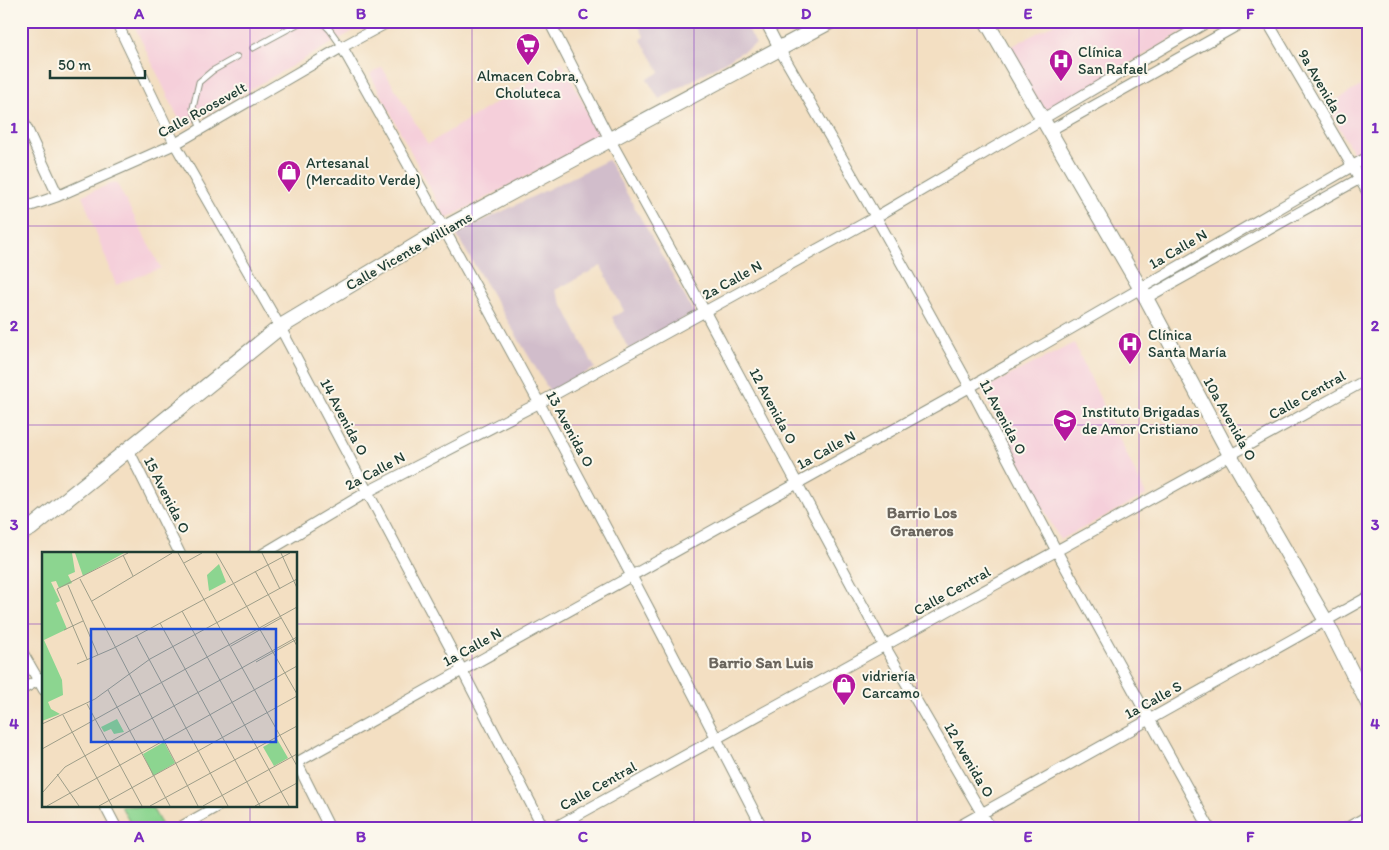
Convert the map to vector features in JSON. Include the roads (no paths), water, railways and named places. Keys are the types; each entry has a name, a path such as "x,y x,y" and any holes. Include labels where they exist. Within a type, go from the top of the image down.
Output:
{"main road":[{"name":"Calle Vicente Williams","path":"21,533 31,528 280,327 445,228 831,21"}],"street":[{"name":"14 Avenida O","path":"116,21 175,144 280,327 544,829"},
{"name":"Calle Roosevelt","path":"21,210 58,196 175,144 390,21"},
{"name":"12 Avenida O","path":"549,21 610,140 798,483 884,645 991,829"},
{"name":"11 Avenida O","path":"765,21 970,387 1056,550 1210,829"},
{"name":"10a Avenida O","path":"986,21 1143,293 1230,454 1326,621 1368,704"},
{"name":"2a Calle N","path":"266,552 367,492 539,403 876,217 1209,21"},
{"path":"1049,132 1245,21"},
{"name":"9a Avenida O","path":"1267,21 1352,166 1363,176 1368,193"},
{"name":"13 Avenida O","path":"342,47 445,228 632,575 763,829"},
{"path":"21,116 58,196"},
{"name":"1a Calle N","path":"1143,293 1368,157"},
{"name":"1a Calle N","path":"298,761 970,387 1363,176"},
{"name":"Calle Central","path":"552,829 1368,378"},
{"name":"15 Avenida O","path":"128,449 179,552"},
{"name":"1a Calle S","path":"954,829 1368,598"},
{"path":"21,650 41,678 21,690"},
{"path":"298,766 330,829"},
{"path":"106,808 117,829"},
{"path":"177,829 214,808"},
{"path":"1345,829 1368,816"}],"lane":[{"path":"253,48 303,21"},
{"path":"321,21 342,47"},
{"path":"201,129 194,108 199,82 212,71 238,57"}],"place":[{"name":"Almacen Cobra, Choluteca","path":"528,66"},
{"name":"Clínica San Rafael","path":"1061,82"},
{"name":"Artesanal (Mercadito Verde)","path":"289,193"},
{"name":"Clínica Santa María","path":"1130,365"},
{"name":"Instituto Brigadas de Amor Cristiano","path":"1065,442"},
{"name":"vidriería Carcamo","path":"844,706"}],"district":[{"name":"Barrio Los Graneros","path":"922,521"},
{"name":"Barrio San Luis","path":"761,662"}]}
